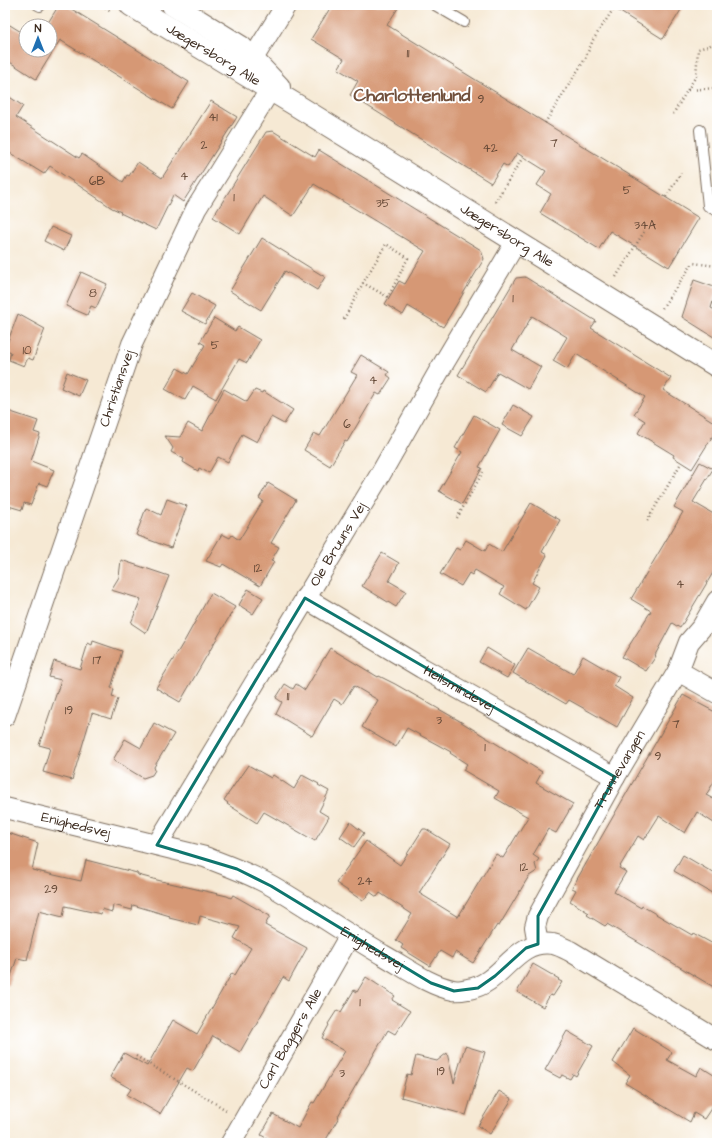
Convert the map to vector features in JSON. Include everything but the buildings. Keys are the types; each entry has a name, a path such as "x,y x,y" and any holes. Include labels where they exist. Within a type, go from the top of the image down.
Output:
{"street":[{"name":"Jægersborg Alle","path":"131,5 248,66 296,105 717,366"},
{"name":"Jægersborg Alle","path":"173,5 240,47 248,66"},
{"path":"248,66 286,5"},
{"name":"Christiansvej","path":"5,716 132,344 196,209 272,86"},
{"name":"Ole Bruuns Vej","path":"157,845 380,475 438,373 516,242"},
{"name":"Heilsmindevej","path":"305,598 429,672 615,777"},
{"name":"Trunnevangen","path":"538,944 536,927 538,916 615,777 678,671 689,642 702,626 717,601"},
{"path":"678,671 717,693"},
{"name":"Enighedsvej","path":"5,808 205,857 237,869 271,886 431,983 454,991 478,988 495,976 516,955 526,948 538,944 554,944 570,951 717,1040"},
{"name":"Carl Baggers Alle","path":"231,1143 350,935"}],"lane":[{"path":"435,5 464,22"},
{"path":"700,130 708,206 717,211"}],"path":[{"path":"545,123 585,59 593,40 616,5"},
{"path":"673,114 696,76 698,49 709,46 717,39 714,5"},
{"path":"687,90 717,88"},
{"path":"495,202 524,157"},
{"path":"666,197 681,174"},
{"path":"616,277 644,232"},
{"path":"344,320 362,283 386,244 408,258 388,297 362,283"},
{"path":"650,325 693,262 717,266"},
{"path":"647,521 680,465"},
{"path":"457,518 483,472"},
{"path":"136,1056 244,1120"}],"highlighted area":[{"path":"305,598 615,777 538,916 538,944 526,948 495,976 478,988 454,991 431,983 271,886 237,869 157,845"}],"district":[{"name":"Charlottenlund","path":"412,95"}]}
